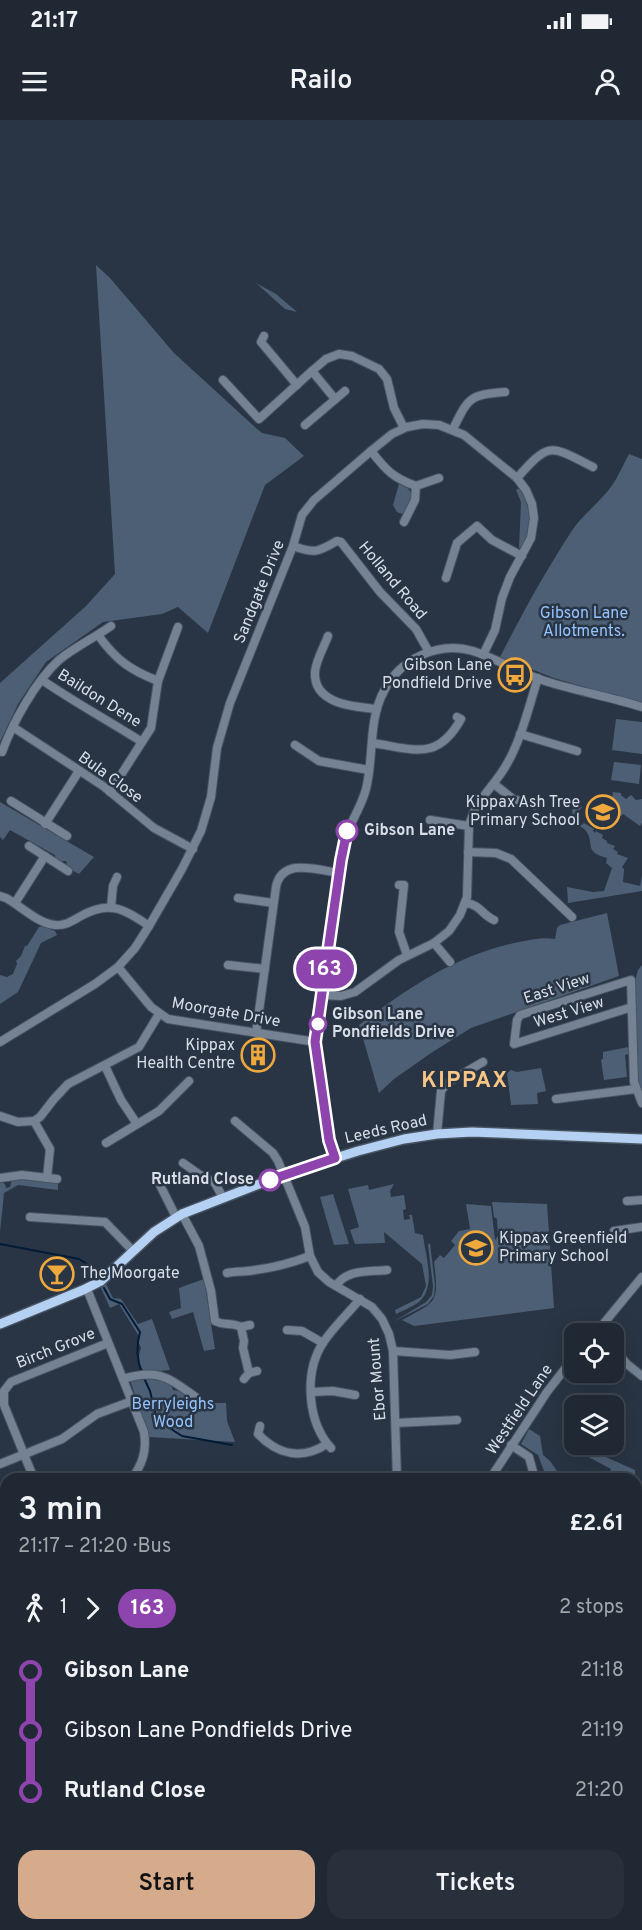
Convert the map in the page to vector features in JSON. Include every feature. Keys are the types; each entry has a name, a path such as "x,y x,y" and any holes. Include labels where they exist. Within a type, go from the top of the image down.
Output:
{"main road":[{"name":"Leeds Road","path":"0,1324 87,1288 109,1275 154,1232 179,1216 285,1174 335,1158 396,1141 436,1134 472,1132 642,1139"}],"street":[{"path":"260,340 297,385"},
{"path":"223,380 260,419 326,359 339,354 352,356 382,371 389,383 394,408 404,428"},
{"path":"312,371 335,399"},
{"path":"305,425 345,391"},
{"path":"453,429 465,406 472,399 481,395 505,392"},
{"name":"Sandgate Drive","path":"0,1042 95,984 118,967 135,948 193,849 209,808 217,748 230,703 293,546 302,515 314,500 371,451 392,434 404,428 428,424 453,429 468,438 517,478 528,495 534,514 531,538 510,577 502,598 495,630 483,655"},
{"path":"517,478 537,456 549,450 563,451 592,467"},
{"path":"371,451 392,475 416,486 439,478"},
{"path":"404,522 415,500 416,486"},
{"path":"446,578 455,547 463,536 477,526 492,540 522,556"},
{"name":"Holland Road","path":"293,546 312,552 319,551 337,541 341,542 380,592 416,629 429,652"},
{"path":"2,752 13,727 42,680 68,653 111,626"},
{"path":"111,792 152,724 154,695 178,627"},
{"path":"98,635 121,662 158,681"},
{"path":"328,636 316,668 319,686 340,704 377,709"},
{"path":"335,1158 329,1140 315,1042 345,836 364,797 377,709 384,690 395,674 411,661 429,652 455,649 483,655 538,678 583,693 642,707"},
{"path":"322,995 341,996 355,992 407,955 434,943 453,926 466,903 469,826 479,802 509,760 538,678"},
{"name":"Baildon Dene","path":"42,680 77,704 108,720 142,742"},
{"path":"372,743 420,750 434,747 453,733 461,718 458,717"},
{"name":"Bula Close","path":"13,727 111,792 154,828 193,849"},
{"path":"520,734 577,751"},
{"path":"296,746 324,763 369,770"},
{"path":"45,824 79,771"},
{"path":"494,784 513,799 535,805"},
{"path":"11,801 67,836"},
{"path":"430,820 469,826"},
{"path":"29,846 68,871"},
{"path":"468,852 496,853 511,859 572,917"},
{"path":"15,903 45,856"},
{"path":"256,1033 273,903 279,878 289,869 299,867 339,873"},
{"path":"111,907 112,886 117,877"},
{"path":"399,885 404,885 399,932 407,955"},
{"path":"0,896 43,921 58,925 67,924 93,909 111,907 133,914 149,926"},
{"path":"238,898 273,903"},
{"path":"466,903 475,905 494,920"},
{"path":"434,943 450,962"},
{"path":"228,965 265,969"},
{"name":"Moorgate Drive","path":"118,967 148,1004 159,1014 178,1022 315,1042"},
{"name":"East View","path":"514,1044 517,1020 520,1016 631,980 632,1007"},
{"path":"632,1007 636,1089 642,1103"},
{"name":"West View","path":"514,1044 632,1007"},
{"path":"0,1116 18,1122 34,1121 40,1117 63,1088 139,1047 159,1014"},
{"path":"436,1134 441,1091 447,1083 483,1062"},
{"path":"105,1066 121,1100 137,1124"},
{"path":"106,1143 159,1111 189,1081"},
{"path":"556,1099 636,1089"},
{"path":"34,1121 50,1149 47,1178"},
{"path":"235,1121 273,1153 285,1174"},
{"path":"189,1164 215,1183 223,1198"},
{"name":"Ebor Mount","path":"285,1174 305,1227 310,1256 318,1272 336,1286 372,1306 382,1319 389,1334 393,1351 397,1473"},
{"path":"0,1178 22,1175 57,1179"},
{"path":"159,1185 199,1246 211,1291 215,1321 222,1325 233,1323 241,1327 250,1324"},
{"path":"627,1201 642,1200"},
{"path":"30,1217 105,1222 133,1251"},
{"path":"614,1231 642,1227"},
{"path":"227,1273 254,1271 310,1256"},
{"path":"336,1286 340,1279 347,1275 387,1270"},
{"path":"608,1323 642,1278"},
{"path":"87,1288 142,1427 145,1442 142,1462 134,1473"},
{"path":"260,1426 258,1434 268,1445 290,1454 310,1453 329,1446 315,1423 312,1392 314,1369 323,1343 360,1299"},
{"path":"241,1327 243,1348 250,1374"},
{"path":"287,1329 302,1331 323,1343"},
{"name":"Birch Grove","path":"31,1473 4,1406 4,1391 11,1382 108,1343"},
{"path":"393,1351 450,1355 475,1352"},
{"path":"624,1361 642,1376"},
{"name":"Westfield Lane","path":"494,1473 564,1370"},
{"path":"123,1379 161,1375 197,1398"},
{"path":"312,1392 333,1391 355,1395"},
{"path":"0,1464 62,1438 97,1414 132,1401"},
{"path":"396,1423 457,1420"},
{"path":"511,1445 529,1457 533,1473"}],"green space":[{"path":"96,265 110,278 174,353 262,433 285,438 304,456 265,485 208,633 178,607 162,614 103,622 46,662 18,704 0,742 0,683 86,606 115,574"},
{"path":"256,283 276,294 297,312 285,309"},
{"name":"Gibson Lane Allotments.","path":"629,454 642,459 642,704 554,678 500,657 561,547 575,526 611,487"},
{"path":"399,484 412,493 412,501 402,514 397,512 393,505"},
{"path":"520,488 528,509 529,530 524,545 519,548 521,502 516,490"},
{"path":"616,719 642,722 642,754 612,750"},
{"path":"614,762 641,765 639,784 611,780"},
{"path":"613,792 621,793 626,799 631,795 636,800 642,799 640,826 623,814 621,816 615,813 619,806 612,799"},
{"path":"0,802 94,857 79,874 68,868 66,861 58,861 55,855 10,830 3,840 0,837"},
{"path":"578,804 582,807 575,817 581,821 579,823 582,825 584,823 594,829 595,833 596,831 603,835 602,838 607,843 615,846 613,849 618,852 617,854 628,858 622,867 624,869 623,882 640,886 642,875 642,891 568,903 567,887 593,892 604,891 612,868 606,863 607,858 592,850 586,831 573,822 572,810"},
{"path":"607,913 619,976 471,1028 394,1079 379,1093 359,1025 396,998 454,964 496,947 546,938 555,939 557,928 560,925"},
{"path":"42,926 55,931 57,935 41,943 18,992 0,1004 0,975 7,977 13,974 16,961 25,946"},
{"path":"642,965 642,1097 637,1087 634,985 638,970"},
{"path":"629,1047 629,1054 625,1055 627,1077 604,1080 601,1060 603,1052"},
{"path":"541,1068 546,1091 537,1093 538,1104 511,1105 507,1073 511,1070 517,1072"},
{"path":"18,1178 58,1183 58,1190 18,1185 4,1193 0,1232 0,1181 5,1184 6,1188 10,1187 12,1180"},
{"path":"394,1184 390,1191 391,1197 404,1195 406,1209 403,1210 404,1220 410,1219 409,1215 412,1215 415,1233 423,1235 429,1277 428,1286 421,1300 396,1314 395,1310 421,1297 426,1286 422,1264 384,1232 385,1243 355,1244 350,1230 359,1227 348,1189 368,1185 369,1190"},
{"path":"333,1194 349,1244 334,1245 320,1197"},
{"name":"Kippax Greenfield Primary School","path":"492,1202 547,1204 554,1308 414,1326 402,1320 433,1300 436,1286 434,1262 440,1255 444,1258 455,1245 451,1241 459,1231 470,1229 466,1204 491,1206 495,1240 498,1236 497,1219 494,1217"},
{"path":"430,1243 435,1285 434,1296 428,1304 393,1322 426,1302 432,1295 428,1245"},
{"path":"204,1279 215,1349 204,1351 193,1312 172,1319 169,1312 181,1308 179,1288"},
{"path":"106,1284 113,1298 121,1299 138,1324 152,1319 170,1370 145,1372 142,1369 139,1360 141,1348 138,1341 140,1338 119,1304 110,1308 101,1288"},
{"name":"Berryleighs Wood","path":"154,1376 170,1383 173,1390 184,1392 200,1403 226,1403 227,1421 235,1442 149,1437 130,1380"},
{"path":"529,1429 540,1436 543,1455 561,1473 545,1473 538,1455 521,1444"},
{"path":"585,1455 601,1455 635,1470 635,1473 609,1473 611,1469"}],"waterway":[{"path":"0,1244 79,1259 87,1264 94,1273"},
{"path":"104,1288 110,1299 122,1304 140,1332 137,1352 142,1373"},
{"path":"144,1378 150,1391 157,1420 182,1436 232,1445"}],"bus line":[{"name":"163","path":"270,1180 335,1158 329,1140 315,1042 343,844 347,831"}],"place":[{"name":"Gibson Lane Pondfield Drive","path":"515,675"},
{"name":"Kippax Ash Tree Primary School","path":"603,812"},
{"name":"Gibson Lane","path":"347,831"},
{"name":"Gibson Lane Pondfields Drive","path":"318,1024"},
{"name":"Kippax Health Centre","path":"258,1055"},
{"name":"Rutland Close","path":"270,1180"},
{"name":"Kippax Greenfield Primary School","path":"476,1248"},
{"name":"The Moorgate","path":"57,1274"}],"district":[{"name":"KIPPAX","path":"465,1081"}]}
